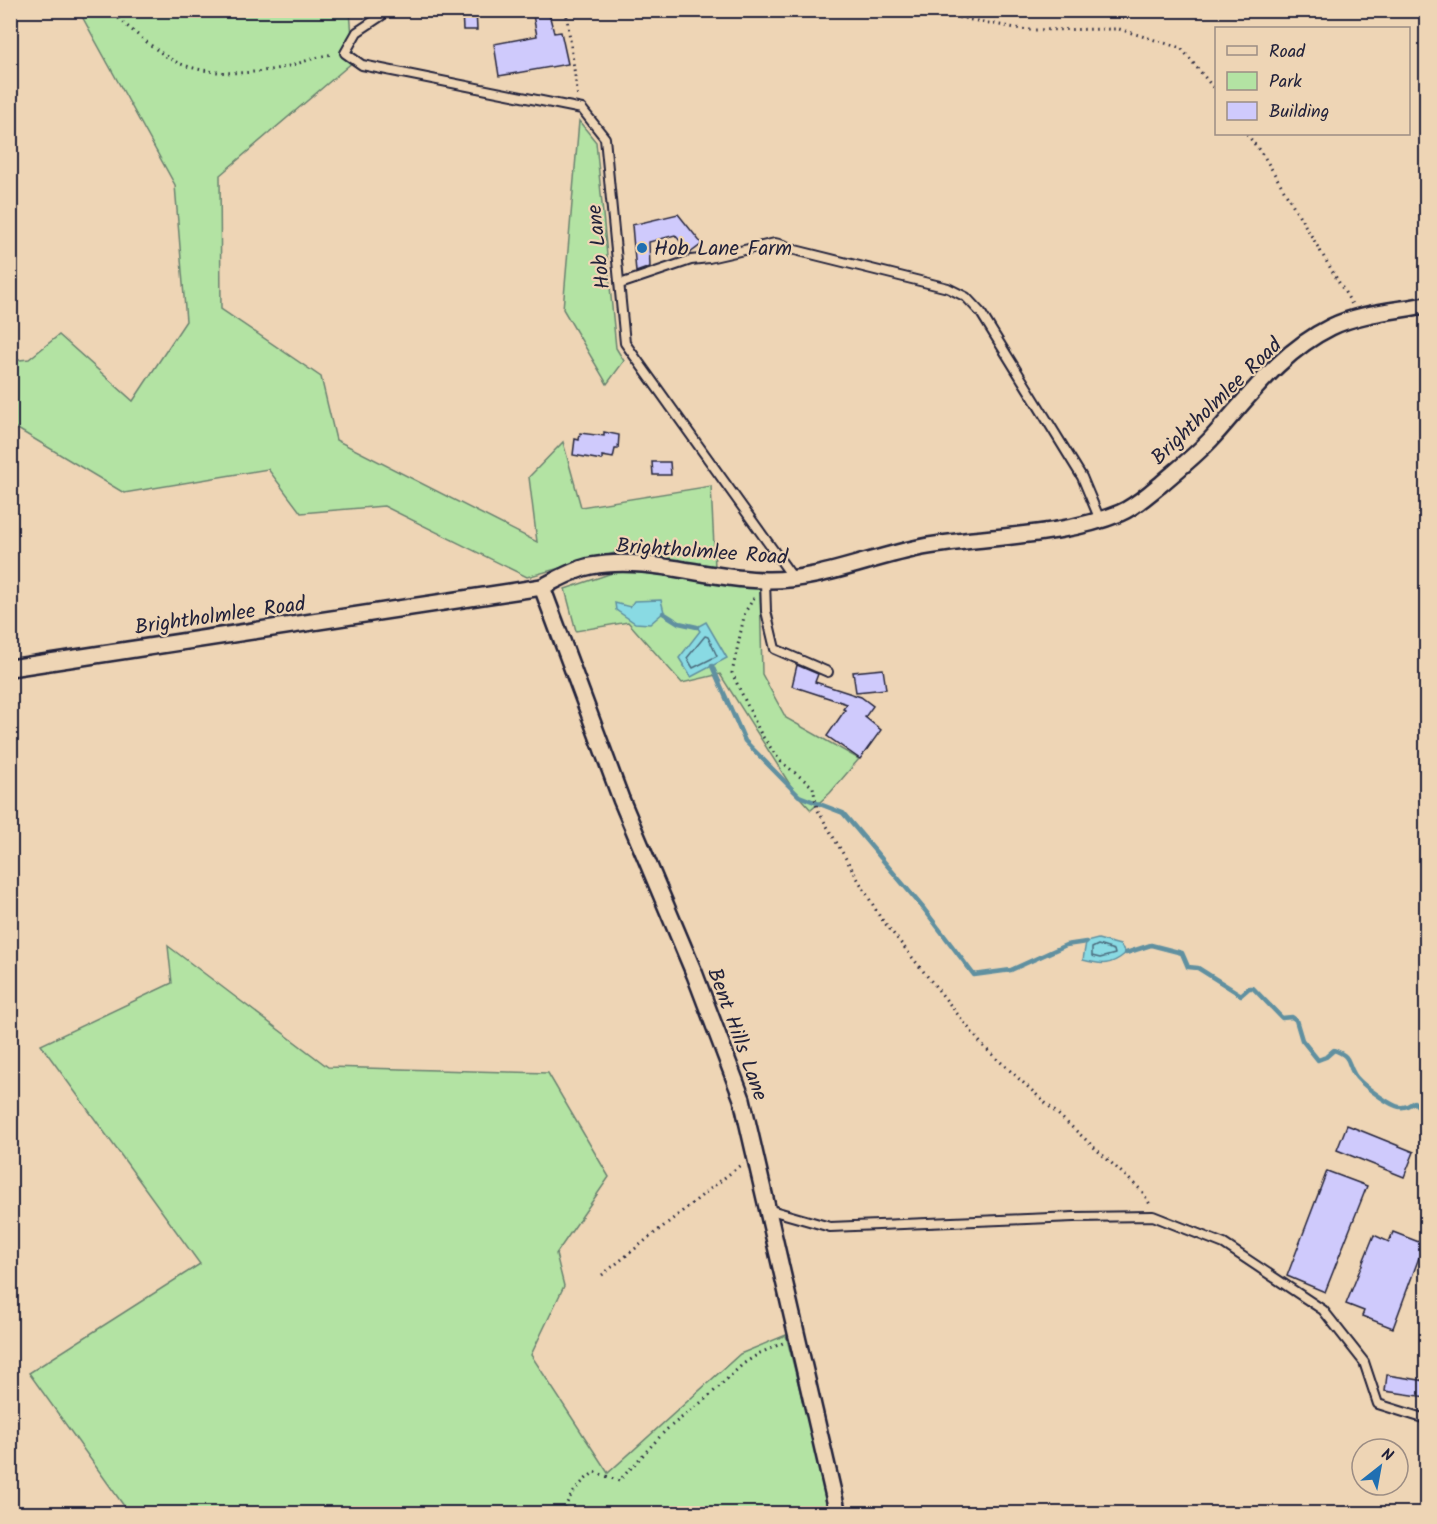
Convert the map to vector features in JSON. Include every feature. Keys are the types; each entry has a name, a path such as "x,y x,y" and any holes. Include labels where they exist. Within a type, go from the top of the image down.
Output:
{"street":[{"name":"Brightholmlee Road","path":"10,668 542,587 589,566 623,562 761,580 795,580 923,547 1054,530 1100,520 1122,513 1137,504 1188,462 1280,362 1331,327 1359,318 1426,305"},
{"name":"Bent Hills Lane","path":"542,587 621,799 695,975 742,1099 838,1514"}],"lane":[{"path":"390,10 357,32 345,53 362,65 579,109"},
{"name":"Hob Lane","path":"579,109 605,138 626,343 795,580"},
{"path":"620,284 691,260 775,243 948,288 966,297 981,313 1082,477 1100,520"},
{"path":"761,580 775,649 828,672"},
{"path":"767,1209 830,1227 1074,1216 1153,1216 1224,1244 1323,1310 1364,1362 1378,1404 1426,1419"}],"path":[{"path":"110,10 141,37 175,61 211,71 247,72 285,67 319,56 345,53"},
{"path":"566,10 579,109"},
{"path":"917,10 1027,30 1119,29 1181,48 1215,90"},
{"path":"1248,135 1359,318"},
{"path":"761,580 760,587 745,612 732,673 761,734 780,761 813,788 817,809 880,917 983,1046 1142,1191 1152,1209 1153,1216"},
{"path":"602,1275 738,1166 755,1157"},
{"path":"563,1514 565,1506 583,1480 595,1472 619,1481 666,1430 708,1397 743,1364 760,1353 788,1341 796,1331"}],"green space":[{"path":"79,11 350,11 354,61 220,175 221,309 321,377 336,440 537,542 529,477 563,442 581,507 711,486 715,567 622,551 527,577 384,506 301,513 268,469 124,493 11,425 10,361 29,359 59,335 133,401 186,321 175,185"},
{"path":"579,121 596,142 616,348 624,361 607,384 563,309"},
{"path":"624,569 760,586 762,674 786,718 859,759 830,793 811,810 794,791 720,674 682,683 628,622 576,631 565,589"},
{"path":"168,946 328,1067 548,1073 609,1177 556,1254 564,1286 531,1355 608,1473 740,1354 786,1335 831,1513 129,1513 29,1373 200,1264 41,1045 172,983"}],"water":[{"path":"661,600 664,612 650,624 635,623 616,610 615,603 630,607 634,601"},
{"path":"706,622 727,658 691,677 679,658 700,631 697,627"},
{"path":"1098,939 1120,945 1126,953 1106,963 1083,960 1086,942"}],"building":[{"path":"462,10 476,10 477,30 463,30"},
{"path":"532,10 548,10 554,33 561,32 568,64 499,76 494,44 537,36"},
{"name":"Hob Lane Farm","path":"678,214 702,244 690,253 675,235 649,242 650,267 636,272 632,225"},
{"path":"604,432 619,435 618,449 615,449 613,458 602,456 602,460 573,455 575,439 579,440 580,433 604,436"},
{"path":"652,462 670,462 671,475 653,475"},
{"path":"797,665 818,674 815,682 861,697 873,706 865,717 881,730 860,759 827,736 847,704 792,686"},
{"path":"883,669 886,689 856,692 853,672"},
{"path":"1347,1125 1414,1152 1404,1177 1337,1150"},
{"path":"1327,1171 1367,1186 1325,1292 1287,1276"},
{"path":"1393,1232 1424,1244 1393,1328 1362,1316 1364,1311 1346,1304 1374,1235 1389,1242"},
{"path":"1387,1375 1426,1381 1426,1397 1385,1391"}],"waterway":[{"path":"663,613 679,623 697,627"},
{"path":"712,666 745,741 799,796 843,813 924,909 974,975 1011,970 1066,945 1086,942"},
{"path":"1126,953 1151,945 1182,953 1188,967 1198,968 1241,995 1249,988 1253,988 1282,1018 1292,1017 1296,1020 1302,1040 1318,1060 1334,1050 1346,1057 1357,1078 1373,1092 1399,1107 1405,1107 1414,1102 1426,1114"}],"place":[{"name":"Hob Lane Farm","path":"642,248"}]}
